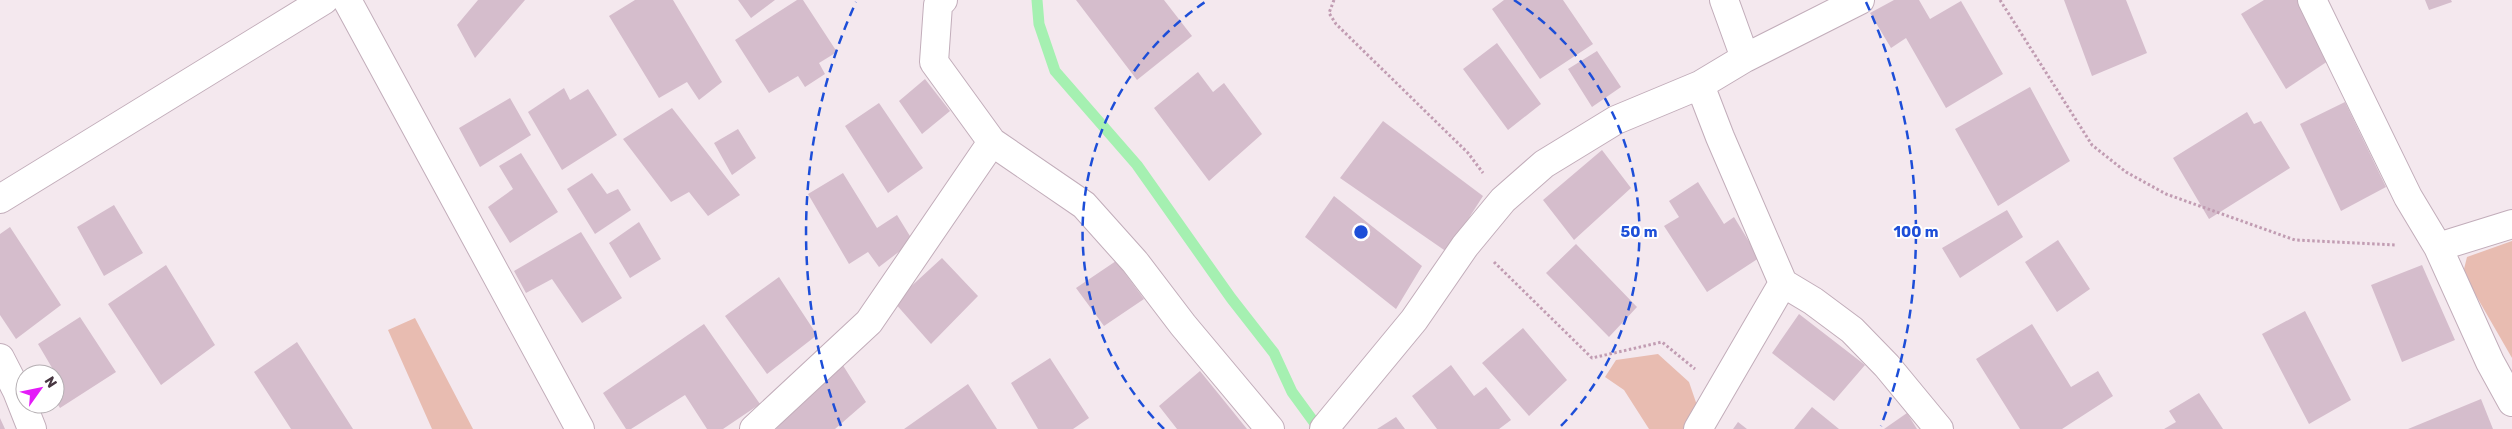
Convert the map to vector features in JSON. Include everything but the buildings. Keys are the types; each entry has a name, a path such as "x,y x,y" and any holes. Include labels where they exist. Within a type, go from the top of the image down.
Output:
{"street":[{"path":"0,200 324,0"},
{"path":"347,0 580,429"},
{"path":"943,0 938,5 934,62 992,142 1084,205 1135,262 1183,326 1270,429"},
{"path":"1724,0 1744,58"},
{"path":"1324,429 1414,320 1471,239 1503,200 1544,164 1616,120 1700,85 1744,58 1860,0"},
{"path":"2312,0 2408,198 2438,247 2490,362 2512,402"},
{"path":"1700,85 1720,137 1783,283 1813,301 1852,330 1887,366 1939,429"},
{"path":"754,429 869,322 992,142"},
{"path":"2438,247 2512,224"},
{"path":"1698,429 1783,283"},
{"path":"0,358 18,391 32,429"}],"path":[{"path":"1334,0 1329,13 1336,24 1468,153 1503,200"},
{"path":"2000,0 2092,145 2126,172 2166,194 2295,240 2438,247"},
{"path":"1471,239 1592,358 1662,342 1721,391"}],"shaded area":[{"path":"2512,241 2512,358 2463,273 2467,257"},
{"path":"415,318 473,429 432,429 388,330"},
{"path":"1658,354 1689,382 1700,414 1692,429 1649,429 1624,390 1605,377 1616,360"}],"waterway":[{"path":"1037,0 1039,24 1055,71 1137,165 1231,298 1274,353 1292,392 1319,429"}]}
